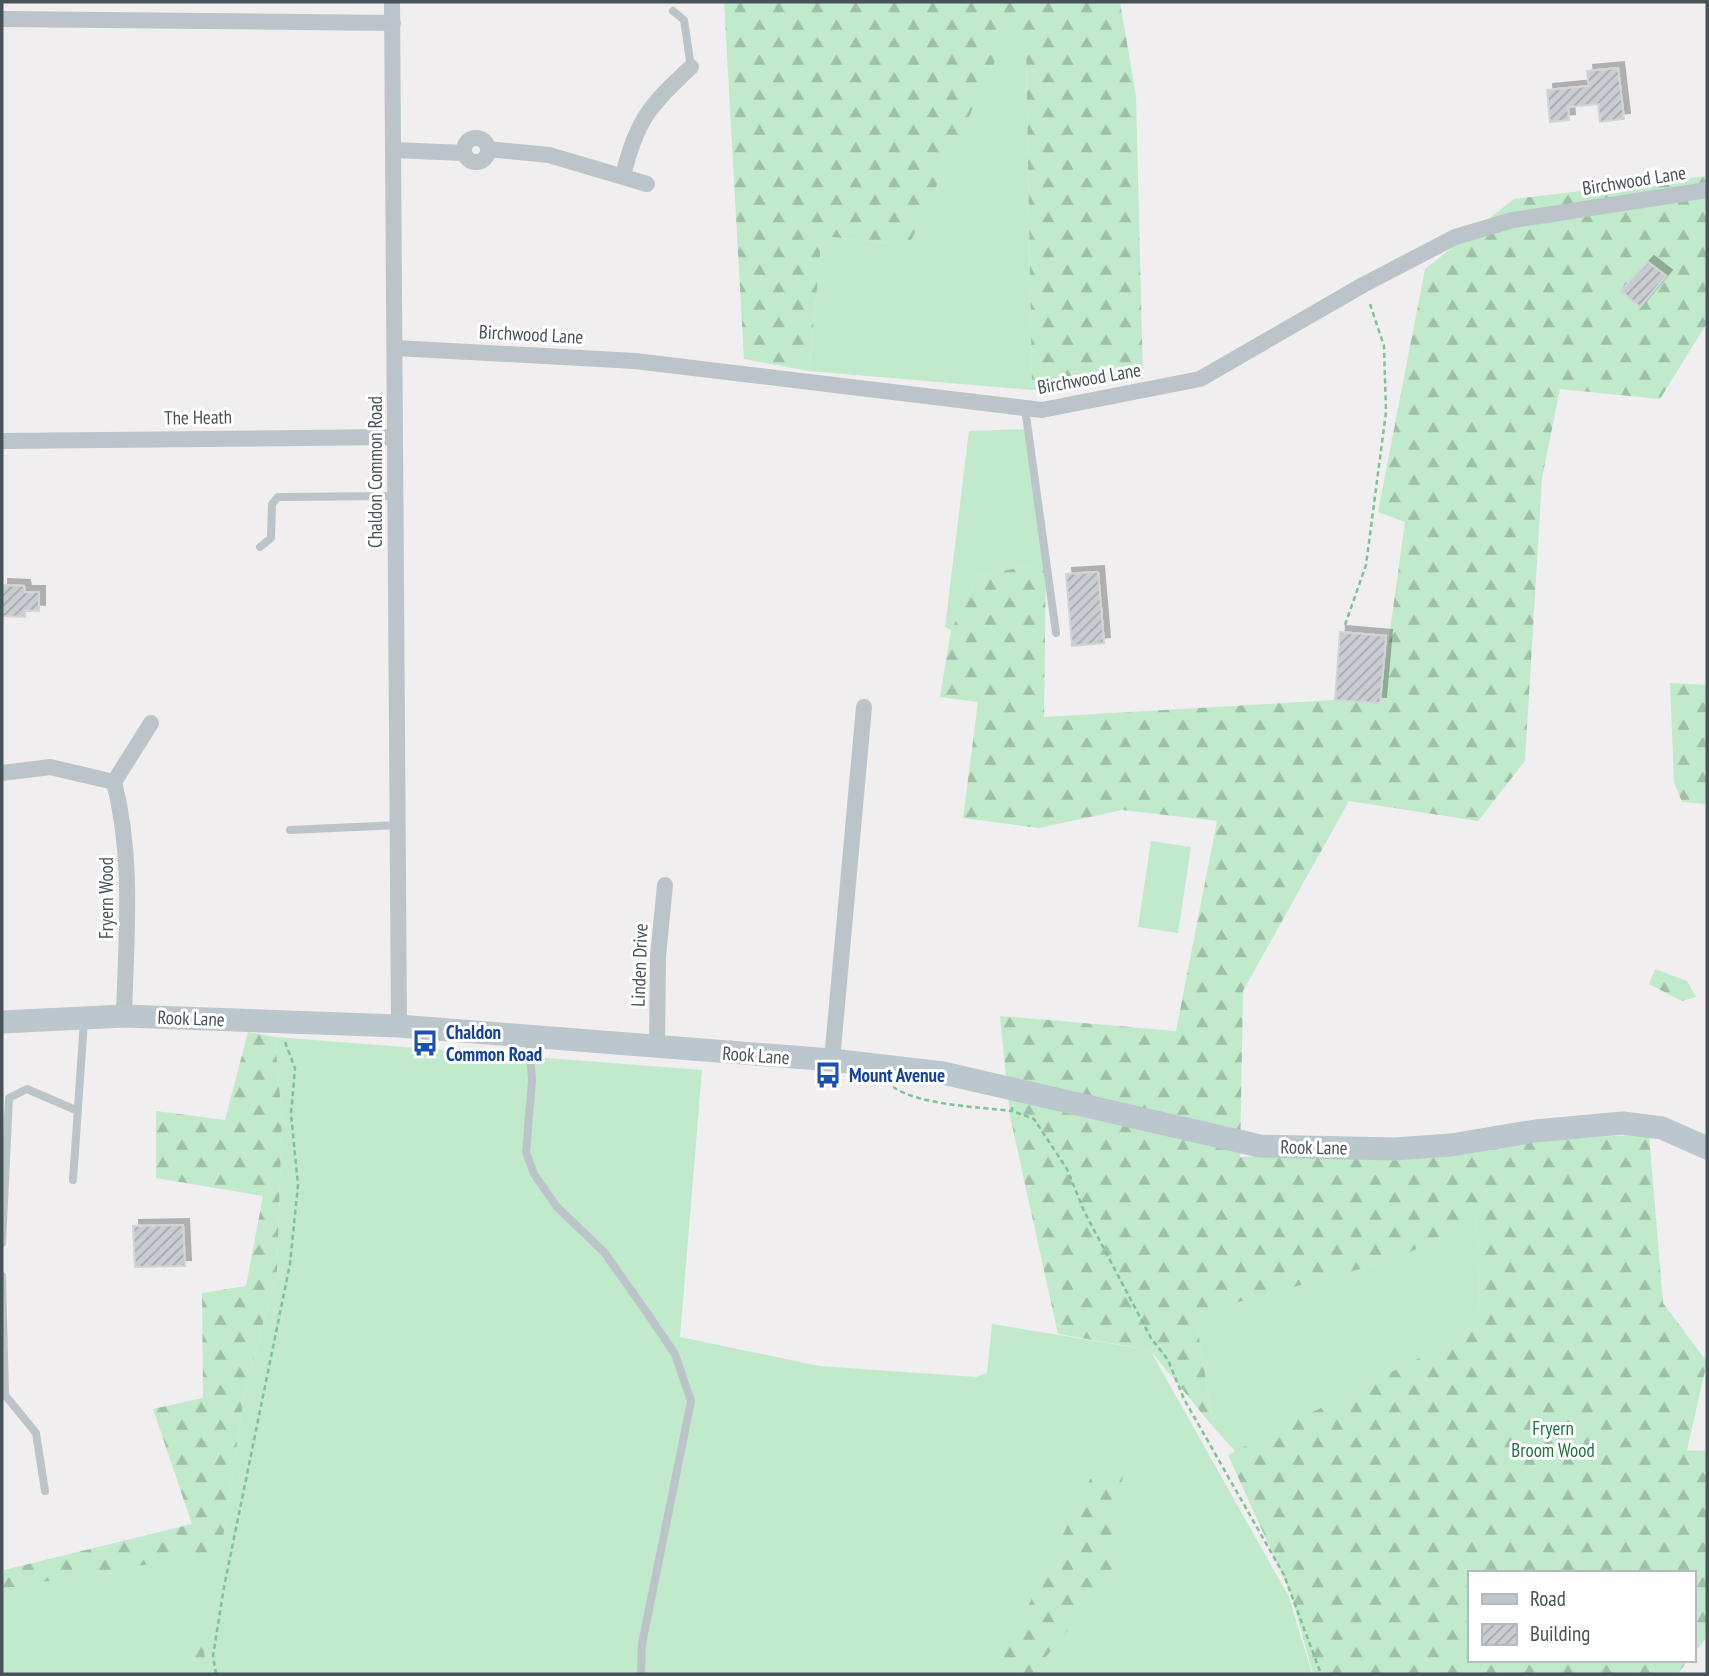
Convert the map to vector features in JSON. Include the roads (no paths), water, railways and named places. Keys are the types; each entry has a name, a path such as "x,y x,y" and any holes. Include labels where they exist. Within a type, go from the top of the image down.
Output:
{"main road":[{"name":"Rook Lane","path":"2,1022 124,1016 399,1026 832,1060 943,1073 1012,1100 1261,1146 1416,1147 1535,1131 1623,1123 1662,1128 1707,1148"}],"street":[{"name":"Chaldon Common Road","path":"392,2 399,1026"},
{"path":"2,19 393,23"},
{"path":"623,176 634,133 657,101 691,67"},
{"path":"394,150 463,153 466,159 476,163 486,158 488,149 549,155 647,184"},
{"name":"Birchwood Lane","path":"396,348 635,361 1042,410 1200,379 1363,285 1455,237 1513,219 1707,190"},
{"name":"The Heath","path":"2,441 395,437"},
{"path":"832,1060 864,706"},
{"path":"2,773 50,767 114,782 151,723"},
{"name":"Fryern Wood","path":"114,782 124,818 129,861 124,1016"},
{"name":"Linden Drive","path":"657,1047 658,956 665,885"}],"lane":[{"path":"673,11 684,20 691,67"},
{"path":"1025,408 1056,633"},
{"path":"260,547 271,538 272,504 278,497 395,496"},
{"path":"290,830 399,825"},
{"path":"73,1180 84,1018"},
{"path":"528,1036 532,1081 526,1152 534,1174 557,1207 604,1252 676,1354 691,1401 642,1644 641,1674"},
{"path":"2,1243 9,1098 27,1088 78,1111"},
{"path":"2,1276 5,1395 36,1433 46,1491"}],"place":[{"name":"Chaldon Common Road","path":"425,1043"},
{"name":"Mount Avenue","path":"828,1075"}],"park label":[{"name":"Fryern Broom Wood","path":"1553,1439"}]}
